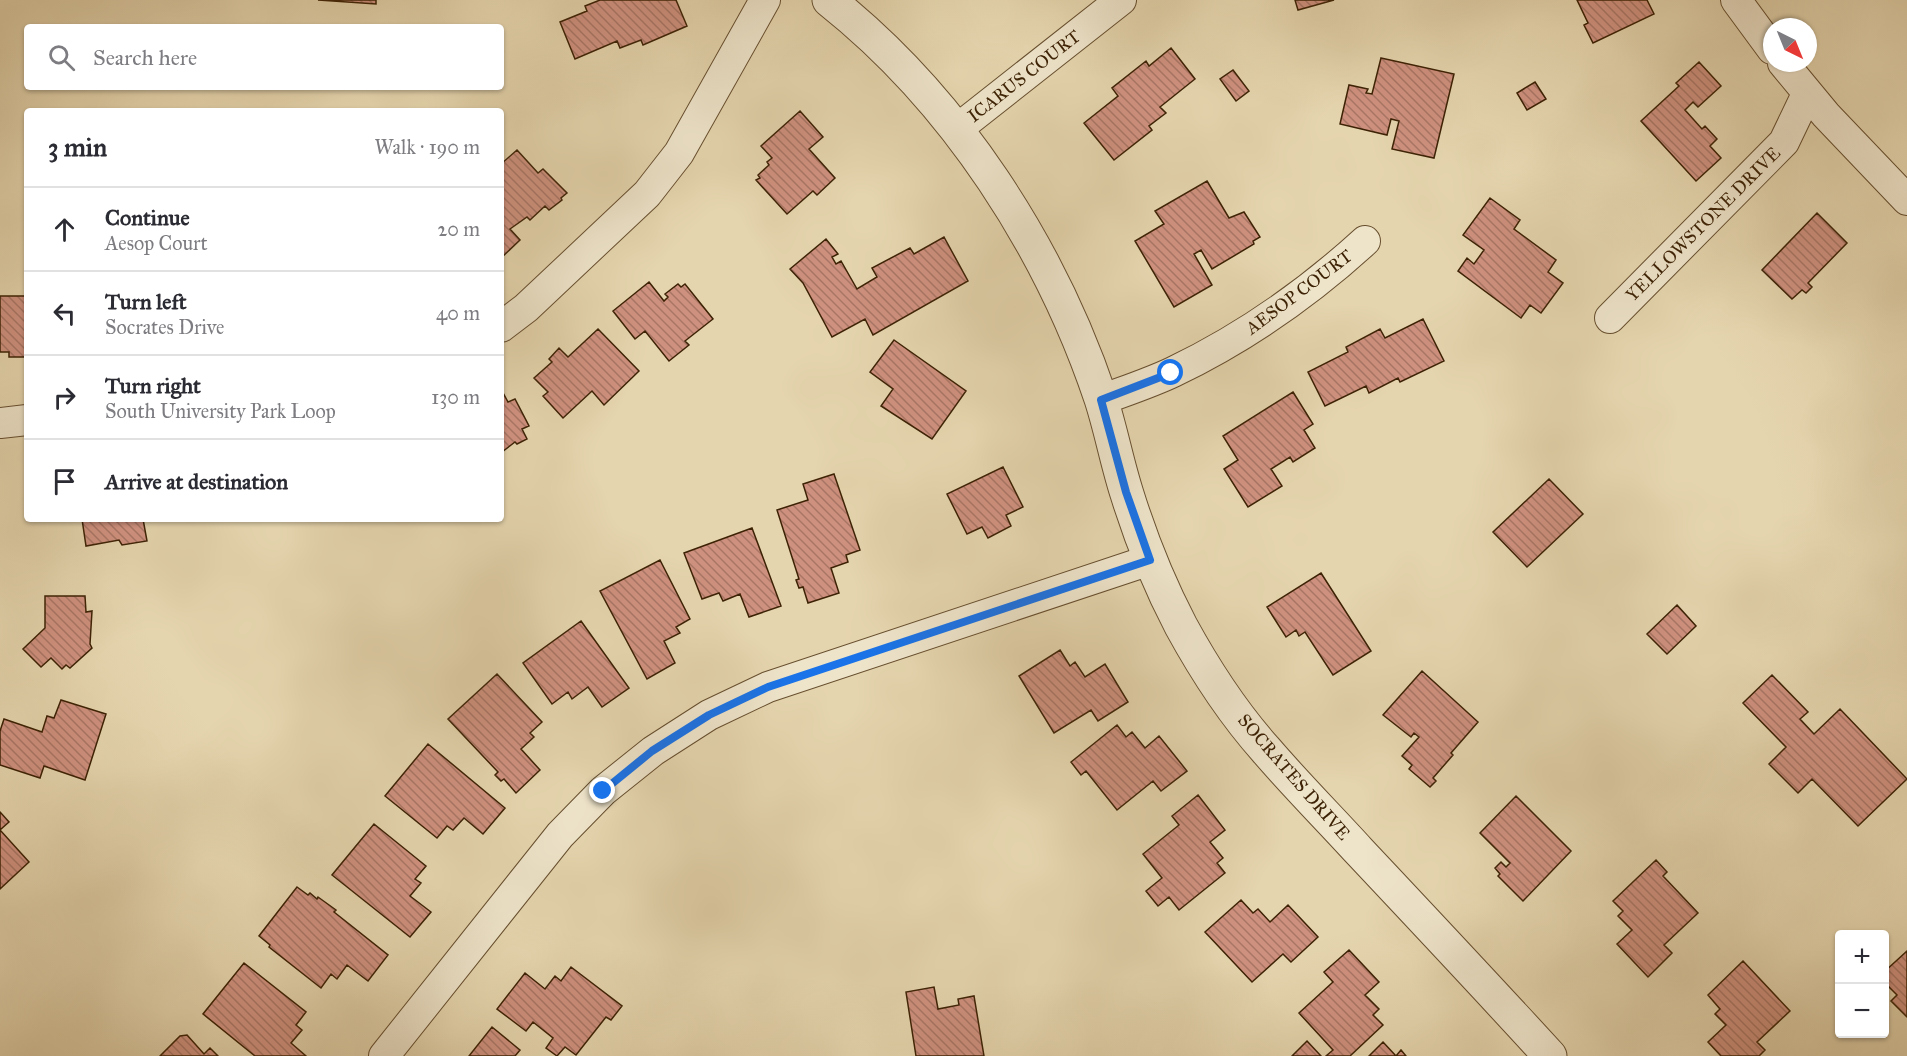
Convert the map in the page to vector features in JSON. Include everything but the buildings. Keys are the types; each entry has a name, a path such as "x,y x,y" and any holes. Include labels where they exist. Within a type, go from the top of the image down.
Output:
{"street":[{"path":"504,325 526,308 647,194 679,153 765,0"},
{"name":"SOCRATES DRIVE","path":"829,0 904,69 956,130 995,182 1037,252 1073,325 1101,400 1126,492 1150,560 1181,626 1219,689 1264,748 1550,1056"},
{"name":"ICARUS COURT","path":"956,130 1120,0"},
{"path":"1736,0 1763,37"},
{"path":"1790,72 1807,94 1907,200"},
{"name":"YELLOWSTONE DRIVE","path":"1610,318 1784,142 1807,94"},
{"name":"AESOP COURT","path":"1101,400 1171,373 1235,340 1292,303 1365,241"},
{"path":"0,423 24,420"},
{"path":"384,1056 560,835 603,791 652,751 709,715 768,687 1150,560"}],"route":[{"path":"603,791 652,751 709,715 768,687 1150,560 1126,492 1101,400 1171,373"}]}
